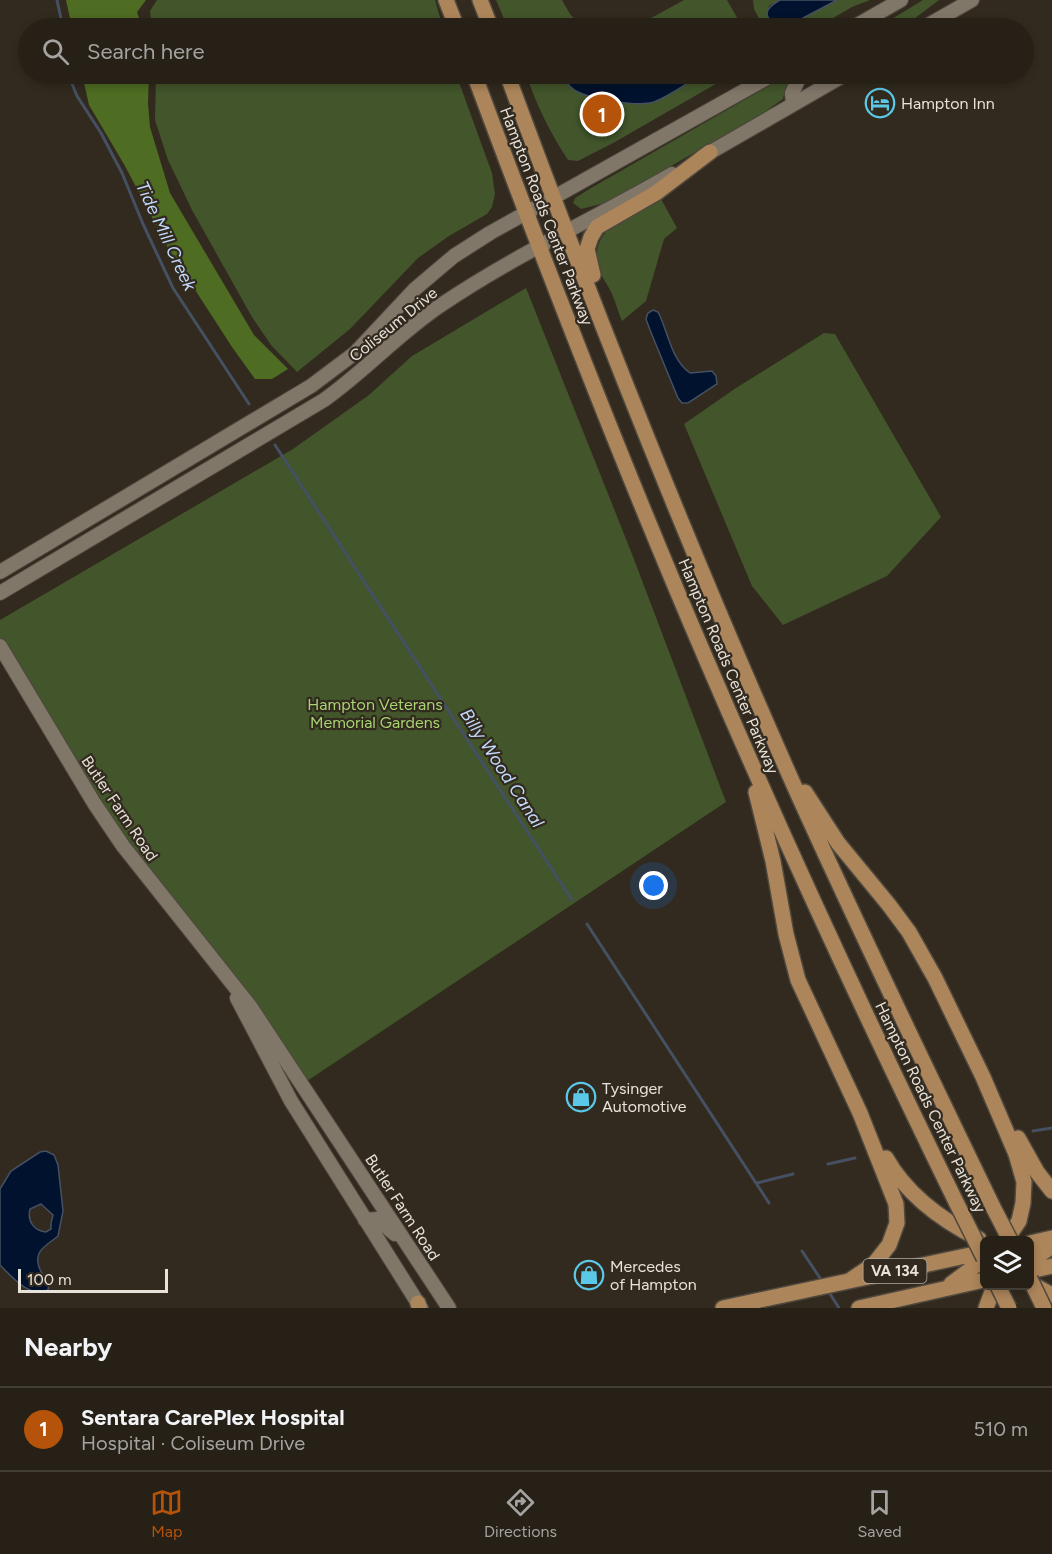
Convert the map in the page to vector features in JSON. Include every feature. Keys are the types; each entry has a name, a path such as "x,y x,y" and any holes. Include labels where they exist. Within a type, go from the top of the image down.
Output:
{"main road":[{"path":"446,0 453,18"},
{"path":"480,0 486,18"},
{"name":"Hampton Roads Center Parkway","path":"478,84 634,487 739,734 980,1258"},
{"name":"Hampton Roads Center Parkway","path":"511,84 711,594 866,942 1006,1236"},
{"path":"644,428 608,314 589,263 589,243 594,231 601,224 656,193 710,152"},
{"path":"765,718 805,791 838,843 889,905 919,948 983,1077 1016,1154 1024,1182 1019,1221 1011,1236"},
{"path":"739,734 768,837 786,934 796,973 861,1113 891,1167 913,1194 942,1218 980,1240"},
{"path":"983,1077 1037,1172 1052,1191"},
{"path":"849,1281 874,1264 884,1253 893,1237 897,1223 893,1194 861,1113"},
{"path":"1034,1242 1052,1238"},
{"path":"1037,1258 1052,1246"},
{"name":"VA 134","path":"723,1308 980,1253"},
{"path":"941,1261 980,1263"},
{"path":"946,1288 980,1264"},
{"path":"1034,1270 1052,1266"},
{"name":"VA 134","path":"862,1307 980,1281"},
{"path":"1034,1284 1052,1295"},
{"path":"986,1308 995,1290"},
{"path":"1001,1290 1010,1308"},
{"path":"1034,1290 1044,1308"}],"street":[{"path":"870,18 901,0"},
{"path":"884,18 913,0"},
{"path":"940,18 972,0"},
{"name":"Coliseum Drive","path":"0,572 304,391 355,352 414,289 474,243 756,84"},
{"path":"793,104 792,93 796,84"},
{"name":"Coliseum Drive","path":"0,593 310,409 352,379 397,338 442,304 540,246 618,205 828,84"},
{"name":"Butler Farm Road","path":"0,646 79,778 123,846 250,1006 449,1308"},
{"name":"Butler Farm Road","path":"227,977 280,1083 419,1306"},
{"path":"365,1220 373,1219 382,1222 414,1253"}],"green space":[{"path":"66,0 146,0 137,12 139,18 70,18"},
{"path":"157,0 435,0 440,18 151,18 150,11"},
{"path":"496,0 562,0 574,18 504,18"},
{"path":"684,0 727,0 737,18 651,18"},
{"path":"753,0 780,0 769,6 768,18 759,18"},
{"path":"837,0 870,0 833,18 801,18"},
{"path":"923,0 939,0 915,18 893,18"},
{"path":"84,84 149,84 150,127 170,193 254,335 288,369 272,379 255,379 168,248 125,166 89,105"},
{"path":"156,84 460,84 492,173 495,194 492,207 487,214 449,236 418,258 350,329 297,372 271,345 252,317 192,210 168,160 155,120"},
{"path":"530,84 567,84 665,96 685,84 716,84 578,161 568,160 561,150"},
{"path":"788,84 783,99 766,111 609,202 581,209 573,203 575,198 591,188 769,86"},
{"path":"661,199 677,228 664,239 646,301 622,321 599,269 597,255 599,243 605,233 625,216"},
{"name":"Hampton Veterans Memorial Gardens","path":"526,288 632,554 726,802 307,1081 97,807 0,645 0,620 293,449 369,395 412,356"},
{"path":"824,333 835,334 941,517 887,576 783,625 752,586 684,424 736,388"}],"water":[{"path":"780,0 837,0 803,18 768,18 767,12"},
{"path":"568,84 686,84 654,102 637,104 592,97 571,88"},
{"path":"653,310 658,312 678,361 690,373 712,371 716,376 717,384 688,403 682,403 678,398 650,330 646,319 648,313"},
{"path":"46,1151 54,1155 58,1165 63,1211 58,1236 42,1248 38,1256 40,1269 49,1285 48,1290 41,1292 21,1285 0,1265 0,1189 11,1171 40,1152","holes":["41,1204 53,1215 51,1229 46,1232 35,1227 29,1213 30,1209"]}],"waterway":[{"name":"Tide Mill Creek","path":"57,0 61,18"},
{"name":"Tide Mill Creek","path":"72,84 122,173 173,288 249,404"},
{"name":"Billy Wood Canal","path":"275,445 572,900"},
{"name":"Billy Wood Canal","path":"587,924 769,1203"},
{"path":"1033,1131 1052,1128"},
{"path":"828,1164 855,1158"},
{"path":"757,1183 793,1174"},
{"name":"Billy Wood Canal","path":"802,1251 822,1281"},
{"name":"Billy Wood Canal","path":"827,1289 839,1308"}],"place":[{"name":"Hampton Inn","path":"880,103"},
{"name":"Sentara CarePlex Hospital","path":"602,114"},
{"name":"Tysinger Automotive","path":"581,1097"},
{"name":"Mercedes of Hampton","path":"589,1275"}]}
